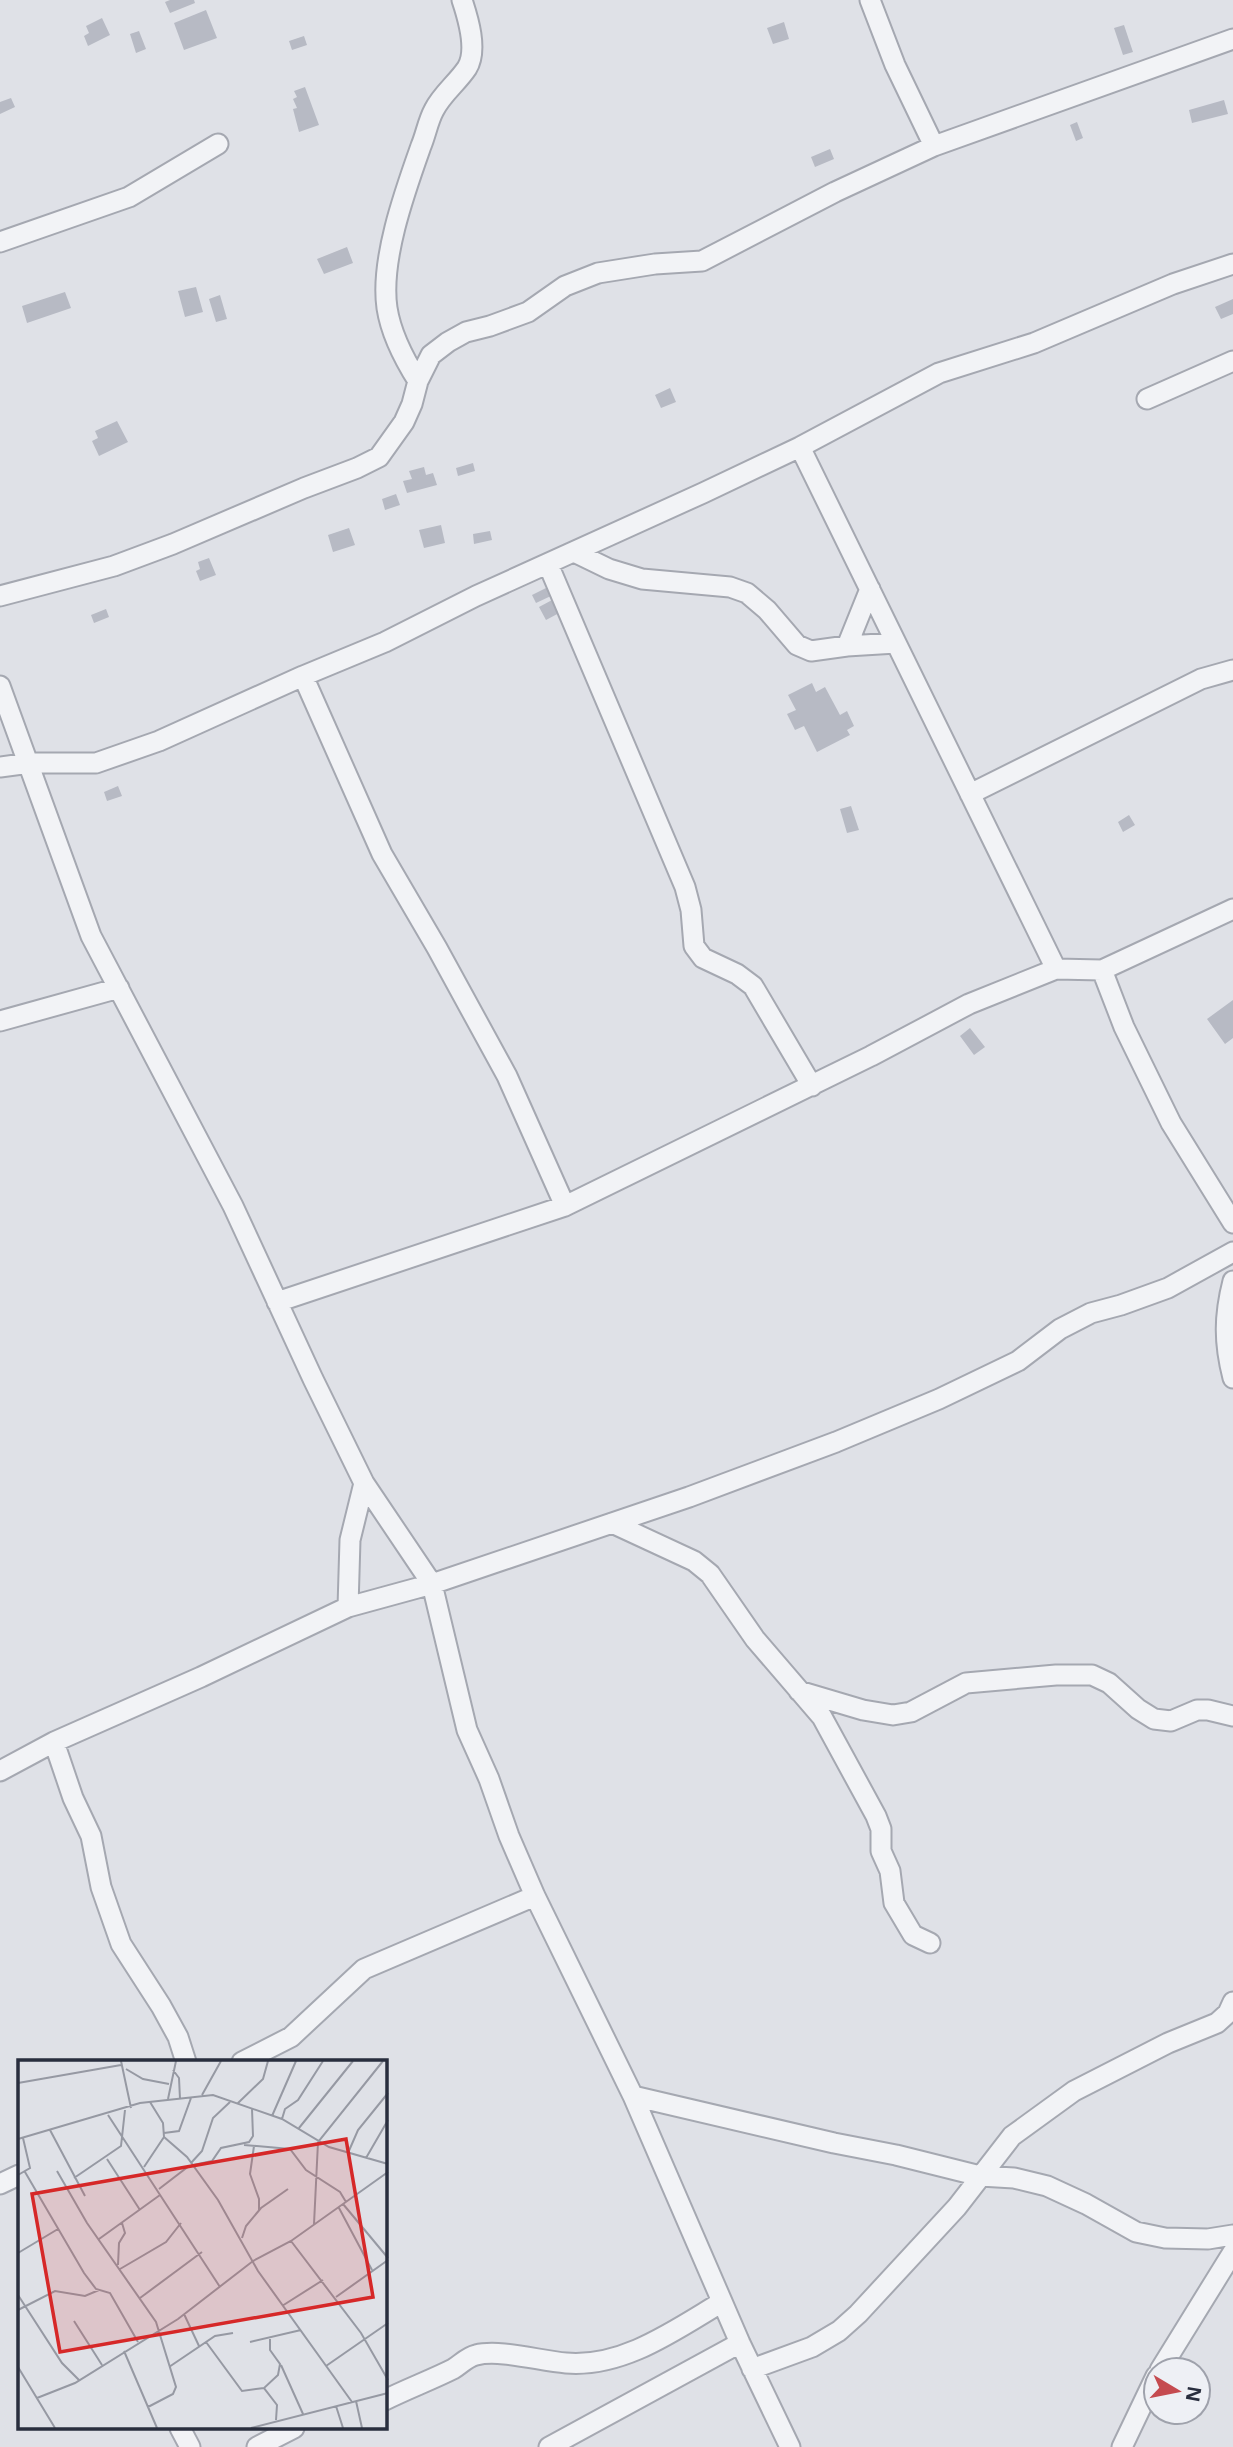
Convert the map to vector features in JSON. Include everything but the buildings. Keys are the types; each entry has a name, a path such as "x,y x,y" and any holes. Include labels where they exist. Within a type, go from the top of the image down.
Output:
{"street":[{"path":"418,382 402,356 389,315 388,262 400,208 433,111 468,66 472,55 462,0"},
{"path":"870,0 895,65 934,146"},
{"path":"0,596 114,566 379,457 404,422 431,355 466,332 528,312 565,286 598,273 655,264 702,261 835,192 934,146 1233,39"},
{"path":"0,242 129,197 218,144"},
{"path":"0,767 30,763 96,763 159,741 385,642 476,596 800,447 939,373 1034,343 1173,284 1233,264"},
{"path":"1147,399 1233,361"},
{"path":"800,447 1056,969"},
{"path":"574,552 609,569 642,579 730,587 747,593 767,610 797,645 811,651 896,643"},
{"path":"548,564 677,867 691,910 694,946 703,958 737,974 753,986 812,1086"},
{"path":"847,646 870,589"},
{"path":"970,794 1201,679 1233,670"},
{"path":"303,676 382,853 507,1076 565,1206"},
{"path":"0,686 91,936 233,1206 364,1483 432,1584 467,1730 535,1896 633,2096 740,2343 790,2447"},
{"path":"277,1302 565,1206 812,1086 969,1004 1056,969 1102,970 1233,909"},
{"path":"1102,970 1125,1027 1171,1123 1233,1223"},
{"path":"0,1021 119,988"},
{"path":"0,1771 54,1742 201,1677 348,1607 432,1584 689,1497 836,1442 940,1399 1018,1361 1060,1329 1091,1312 1121,1305 1168,1288 1233,1252"},
{"path":"1233,1281 1226,1324 1226,1348 1233,1378"},
{"path":"348,1607 350,1540 364,1483"},
{"path":"612,1523 694,1561 710,1574 755,1639 822,1717 876,1816 881,1829 881,1851 890,1871 894,1903 913,1935 930,1943"},
{"path":"798,1691 863,1710 893,1715 911,1712 966,1683 1056,1675 1092,1675 1109,1683 1138,1709 1154,1718 1171,1721 1197,1710 1233,1716"},
{"path":"54,1742 91,1836 101,1887 121,1944 178,2036 185,2060"},
{"path":"246,2060 291,2037 363,1969 535,1896"},
{"path":"752,2369 812,2347 839,2331 919,2249 1012,2136 1074,2091 1168,2043 1217,2023 1228,2013 1233,2002"},
{"path":"633,2096 979,2176 1014,2178 1047,2186 1136,2232 1165,2238 1233,2235"},
{"path":"0,2184 18,2175"},
{"path":"1169,2356 1233,2252"},
{"path":"387,2399 454,2368 473,2356 500,2355 568,2363 595,2363 617,2357 646,2346 722,2302"},
{"path":"549,2447 740,2343"},
{"path":"1122,2447 1142,2405"},
{"path":"181,2430 190,2447"},
{"path":"257,2447 290,2430"}]}
